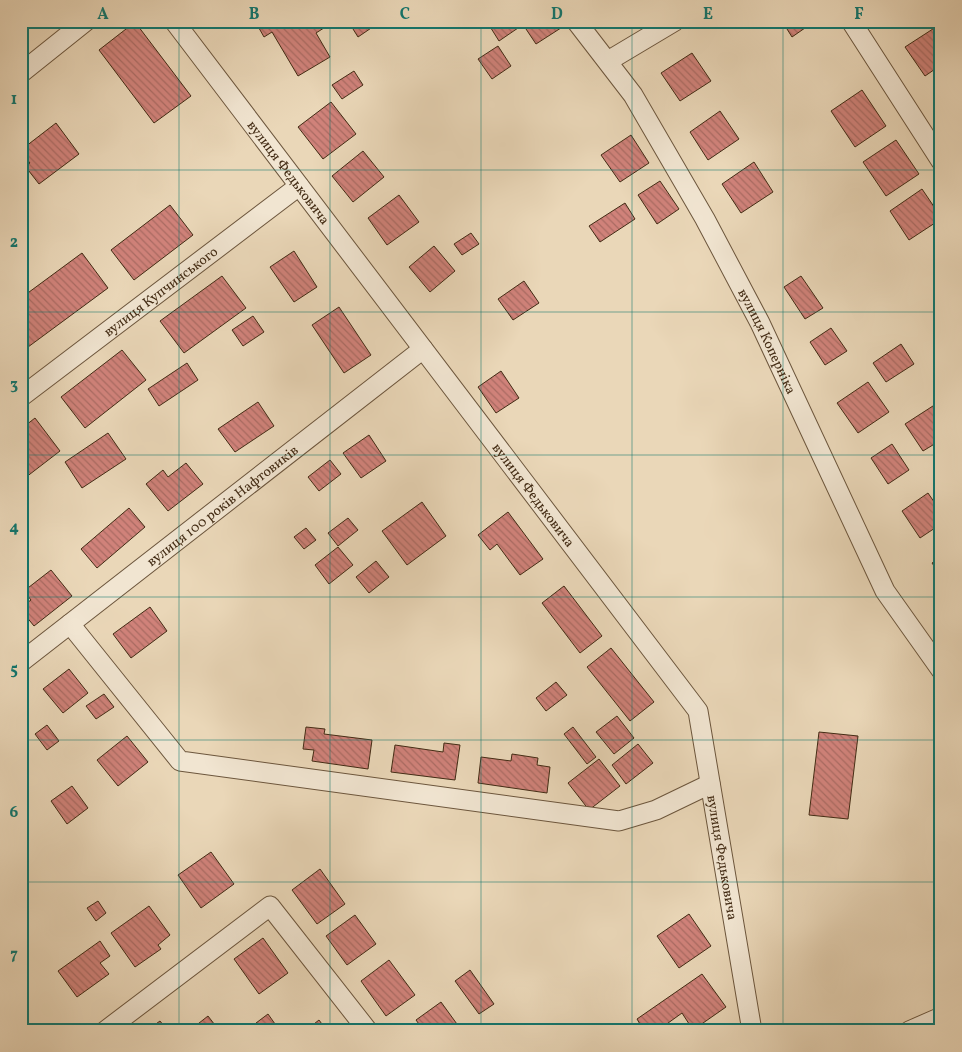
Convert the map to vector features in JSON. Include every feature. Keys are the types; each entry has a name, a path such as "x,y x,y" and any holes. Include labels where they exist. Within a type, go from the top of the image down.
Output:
{"street":[{"path":"21,73 86,21"},
{"name":"вулиця Федьковича","path":"174,21 698,710 752,1031"},
{"name":"вулиця Коперніка","path":"576,21 633,95 705,219 760,323 885,591 941,670"},
{"path":"608,61 675,21"},
{"path":"851,21 941,161"},
{"name":"вулиця Купчинського","path":"21,397 299,186"},
{"name":"вулиця 100 років Нафтовиків","path":"21,662 423,349"},
{"path":"70,624 180,761 619,821 656,810 710,784"},
{"path":"105,1031 270,906 368,1031"},
{"path":"909,1031 941,1017"}],"building":[{"path":"255,21 324,21 327,26 316,33 330,57 298,76 272,32 264,37"},
{"path":"348,21 379,21 380,22 358,37"},
{"path":"495,21 513,21 518,28 499,41 489,25"},
{"path":"524,21 560,21 564,26 536,44 522,23"},
{"path":"782,21 815,21 792,37"},
{"path":"135,22 191,96 154,123 99,50"},
{"path":"939,25 941,28 941,65 925,76 905,47"},
{"path":"498,46 511,66 492,79 478,59"},
{"path":"692,53 711,81 680,101 661,73"},
{"path":"354,71 363,85 342,99 332,85"},
{"path":"862,90 886,126 855,147 831,111"},
{"path":"331,102 356,134 323,159 298,127"},
{"path":"720,111 739,139 708,160 690,132"},
{"path":"56,123 79,154 39,184 25,166 30,163 21,150"},
{"path":"631,135 649,163 620,182 601,155"},
{"path":"896,140 919,174 886,196 863,162"},
{"path":"363,151 384,177 353,202 332,176"},
{"path":"754,162 773,192 741,213 722,184"},
{"path":"660,181 679,209 657,224 638,195"},
{"path":"922,189 941,219 909,240 890,211"},
{"path":"399,195 419,222 387,245 368,218"},
{"path":"625,203 635,219 600,242 589,226"},
{"path":"170,205 193,235 134,280 111,250"},
{"path":"471,233 479,244 462,255 454,244"},
{"path":"434,246 455,271 430,292 409,267"},
{"path":"294,251 317,287 294,302 270,267"},
{"path":"82,253 108,288 24,350 21,346 21,298"},
{"path":"222,276 246,308 184,353 160,321"},
{"path":"801,276 823,308 805,319 784,287"},
{"path":"524,281 539,303 513,320 498,299"},
{"path":"339,307 371,355 344,373 312,325"},
{"path":"253,316 264,332 243,346 232,330"},
{"path":"831,328 847,351 825,365 810,342"},
{"path":"901,344 914,364 886,382 873,363"},
{"path":"122,350 146,380 85,428 61,397"},
{"path":"187,363 198,380 159,406 148,389"},
{"path":"501,371 519,398 496,413 478,387"},
{"path":"868,382 889,412 858,433 837,403"},
{"path":"258,402 274,426 235,452 218,429"},
{"path":"936,404 941,410 941,440 923,451 905,424"},
{"path":"35,418 60,451 21,481 21,429"},
{"path":"108,433 126,459 82,488 65,462"},
{"path":"369,435 386,461 361,478 343,453"},
{"path":"892,444 909,470 888,484 871,458"},
{"path":"330,460 341,474 319,491 308,477"},
{"path":"186,463 203,484 168,511 146,484 163,470 168,477"},
{"path":"928,493 941,512 941,524 920,538 902,511"},
{"path":"422,502 446,536 407,565 382,531"},
{"path":"129,508 145,527 97,568 81,549"},
{"path":"508,512 543,559 520,575 497,544 490,550 478,535"},
{"path":"348,518 358,530 338,546 328,533"},
{"path":"306,528 316,540 304,549 294,537"},
{"path":"338,547 353,565 329,584 315,565"},
{"path":"941,557 941,576 932,563"},
{"path":"376,561 389,577 369,593 356,577"},
{"path":"51,570 72,596 34,626 21,610 21,607 31,600 24,591"},
{"path":"564,586 602,636 580,653 542,603"},
{"path":"150,607 167,631 131,658 113,634"},
{"path":"611,648 654,702 630,721 587,667"},
{"path":"69,669 88,693 63,713 43,689"},
{"path":"556,682 567,695 546,711 536,698"},
{"path":"104,694 114,707 96,719 86,706"},
{"path":"617,716 634,738 614,754 596,732"},
{"path":"47,725 59,741 47,750 35,734"},
{"path":"306,727 325,729 324,734 372,740 368,769 312,761 314,750 303,749"},
{"path":"573,727 596,757 587,764 564,734"},
{"path":"819,732 858,736 848,819 809,815"},
{"path":"127,736 148,762 118,786 97,760"},
{"path":"444,743 460,745 455,780 391,772 395,745 443,752"},
{"path":"638,744 653,763 626,784 612,765"},
{"path":"512,754 538,758 537,765 550,767 547,793 478,783 481,757 511,761"},
{"path":"599,759 620,786 589,810 568,783"},
{"path":"72,786 88,808 67,824 51,801"},
{"path":"211,852 234,884 201,908 178,875"},
{"path":"320,869 345,904 317,924 292,890"},
{"path":"98,901 106,913 96,921 87,908"},
{"path":"149,906 170,935 158,945 161,949 135,967 111,933"},
{"path":"689,914 711,946 679,968 657,936"},
{"path":"355,915 376,944 347,965 326,936"},
{"path":"263,938 288,973 259,994 234,959"},
{"path":"100,941 110,956 100,963 109,974 77,997 58,971"},
{"path":"389,960 415,995 386,1016 361,981"},
{"path":"470,970 494,1004 479,1014 455,981"},
{"path":"702,974 726,1007 693,1030 682,1013 657,1031 644,1031 637,1019"},
{"path":"441,1002 462,1031 424,1031 416,1020"},
{"path":"268,1014 280,1031 262,1031 256,1023"},
{"path":"208,1016 218,1029 216,1031 196,1031 194,1027"},
{"path":"319,1020 327,1031 305,1031"},
{"path":"160,1021 168,1031 146,1031"}]}
